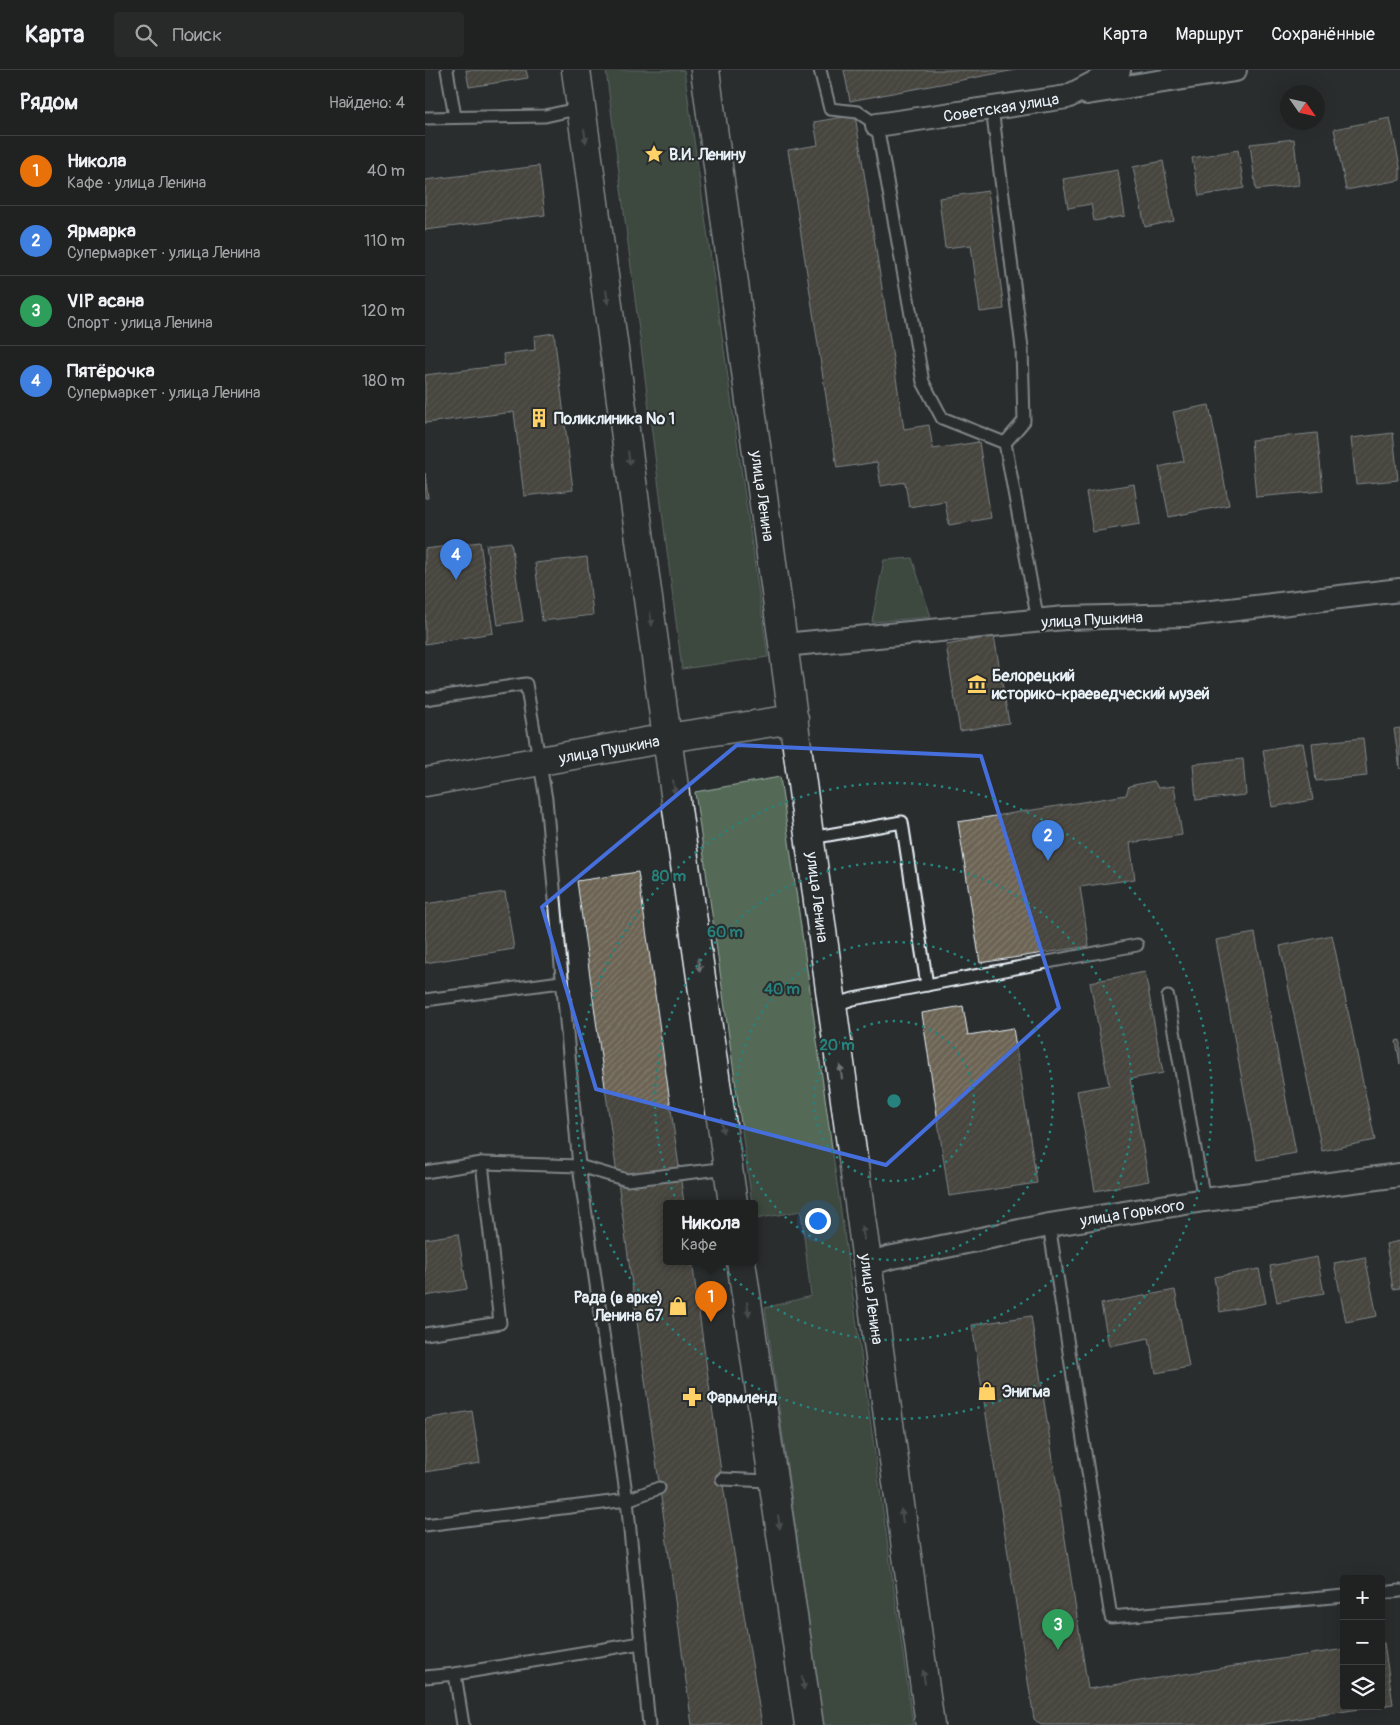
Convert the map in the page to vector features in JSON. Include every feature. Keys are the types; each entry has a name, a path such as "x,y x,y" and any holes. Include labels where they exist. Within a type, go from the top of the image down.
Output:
{"main road":[{"path":"576,70 667,738 733,1200"},
{"name":"улица Ленина","path":"705,70 811,838 832,1006 930,1725"},
{"name":"улица Пушкина","path":"425,782 667,738 794,719"},
{"path":"742,1265 809,1725"}],"street":[{"name":"Советская улица","path":"877,125 1067,97 1119,70"},
{"path":"1067,97 1235,70"},
{"name":"улица Пушкина","path":"783,645 1065,618 1186,614 1400,590"},
{"name":"улица Горького","path":"867,1265 888,1258 1049,1225 1204,1200 1400,1175"}],"lane":[{"path":"447,70 455,117"},
{"path":"820,70 830,109 858,112 877,125 923,382 942,418 1005,443"},
{"path":"425,118 545,116 581,108"},
{"path":"992,108 1022,348 1024,420 1005,443"},
{"path":"1005,443 1038,621"},
{"path":"425,699 526,684 546,798 579,1166 627,1500 649,1725"},
{"path":"811,838 902,822 927,985"},
{"path":"832,1006 853,999 1137,945"},
{"path":"425,1000 561,982"},
{"path":"1168,997 1204,1200"},
{"path":"425,1172 482,1163 579,1166 627,1180 728,1168"},
{"path":"425,1334 500,1323 482,1163"},
{"path":"1049,1225 1111,1617 1340,1596"},
{"path":"722,1480 773,1481"},
{"path":"425,1525 627,1500 659,1488"},
{"path":"1385,1593 1400,1591"},
{"path":"425,1677 455,1674 641,1643"},
{"path":"455,1674 463,1725"}],"highlighted area":[{"path":"737,745 981,756 1059,1008 886,1165 596,1089 542,907"}],"green space":[{"path":"606,70 684,70 768,657 682,669"},
{"path":"912,558 931,617 872,622 884,560"},
{"path":"780,777 913,1725 823,1725 765,1308 811,1296 801,1211 758,1218 758,1200 752,1200 695,792"}],"building":[{"path":"466,70 526,70 528,78 469,87"},
{"path":"844,70 1015,70 850,101"},
{"path":"855,115 904,429 929,425 933,449 979,442 991,518 949,525 945,501 909,507 905,482 881,486 877,462 837,468 788,150 818,145 814,122"},
{"path":"1390,118 1400,167 1400,180 1346,190 1334,129"},
{"path":"1294,139 1299,185 1256,190 1250,144"},
{"path":"1238,150 1244,188 1199,196 1192,158"},
{"path":"1163,161 1174,221 1145,227 1133,167"},
{"path":"539,166 545,215 425,230 425,180"},
{"path":"1118,170 1125,216 1094,221 1091,204 1068,208 1063,179"},
{"path":"988,191 1004,309 980,312 971,245 945,248 939,198"},
{"name":"Поликлиника № 1","path":"554,333 573,490 524,496 514,412 425,423 425,375 505,365 503,354 535,350 534,336"},
{"path":"1209,405 1229,505 1169,517 1159,467 1184,461 1173,412"},
{"path":"1317,433 1323,491 1256,497 1251,440"},
{"path":"1393,433 1398,480 1356,484 1351,438"},
{"path":"425,473 428,498 425,498"},
{"path":"1134,484 1140,524 1093,532 1086,492"},
{"path":"480,542 493,633 425,644 425,549"},
{"path":"511,542 523,621 498,625 486,545"},
{"path":"587,557 593,615 542,621 535,563"},
{"name":"Белорецкий историко-краеведческий музей","path":"994,636 1009,723 960,731 946,645"},
{"path":"1400,728 1400,769 1394,729"},
{"path":"1363,738 1367,776 1316,781 1312,743"},
{"path":"1303,743 1313,800 1272,807 1263,750"},
{"path":"1243,759 1246,795 1196,800 1193,764"},
{"path":"1154,781 1158,788 1174,786 1182,835 1130,843 1135,879 1080,887 1089,946 980,963 958,822 1126,795 1129,786"},
{"path":"638,872 684,1200 663,1200 663,1265 693,1265 722,1479 762,1725 692,1725 577,881"},
{"path":"505,892 514,949 425,963 425,904"},
{"path":"1255,933 1296,1153 1257,1160 1216,940"},
{"path":"1332,935 1375,1140 1322,1151 1280,946"},
{"path":"1145,972 1163,1073 1130,1079 1149,1181 1095,1191 1077,1091 1109,1085 1090,982"},
{"path":"963,1006 968,1035 1013,1028 1037,1183 949,1196 922,1013"},
{"path":"1400,1040 1400,1064 1396,1041"},
{"path":"458,1234 467,1289 425,1296 425,1239"},
{"path":"1400,1241 1400,1288 1393,1289 1386,1244"},
{"path":"1317,1257 1324,1293 1277,1302 1270,1266"},
{"path":"1365,1257 1377,1316 1346,1322 1334,1263"},
{"path":"1259,1269 1266,1303 1220,1312 1214,1277"},
{"path":"1175,1290 1189,1367 1156,1373 1149,1338 1109,1346 1101,1304"},
{"path":"1031,1316 1088,1689 1340,1650 1340,1710 1353,1710 1258,1725 1041,1725 1034,1719 972,1325"},
{"path":"472,1411 480,1463 425,1472 425,1419"},
{"path":"1385,1650 1393,1704 1385,1705"}],"place":[{"name":"В.И. Ленину","path":"654,154"},
{"name":"Поликлиника № 1","path":"539,418"},
{"name":"Пятёрочка","path":"456,580"},
{"name":"Белорецкий историко-краеведческий музей","path":"977,684"},
{"name":"Ярмарка","path":"1048,861"},
{"name":"Рада (в арке) Ленина 67","path":"678,1306"},
{"name":"Никола","path":"711,1322"},
{"name":"Энигма","path":"987,1391"},
{"name":"Фармленд","path":"692,1397"},
{"name":"VIP асана","path":"1058,1650"}]}
